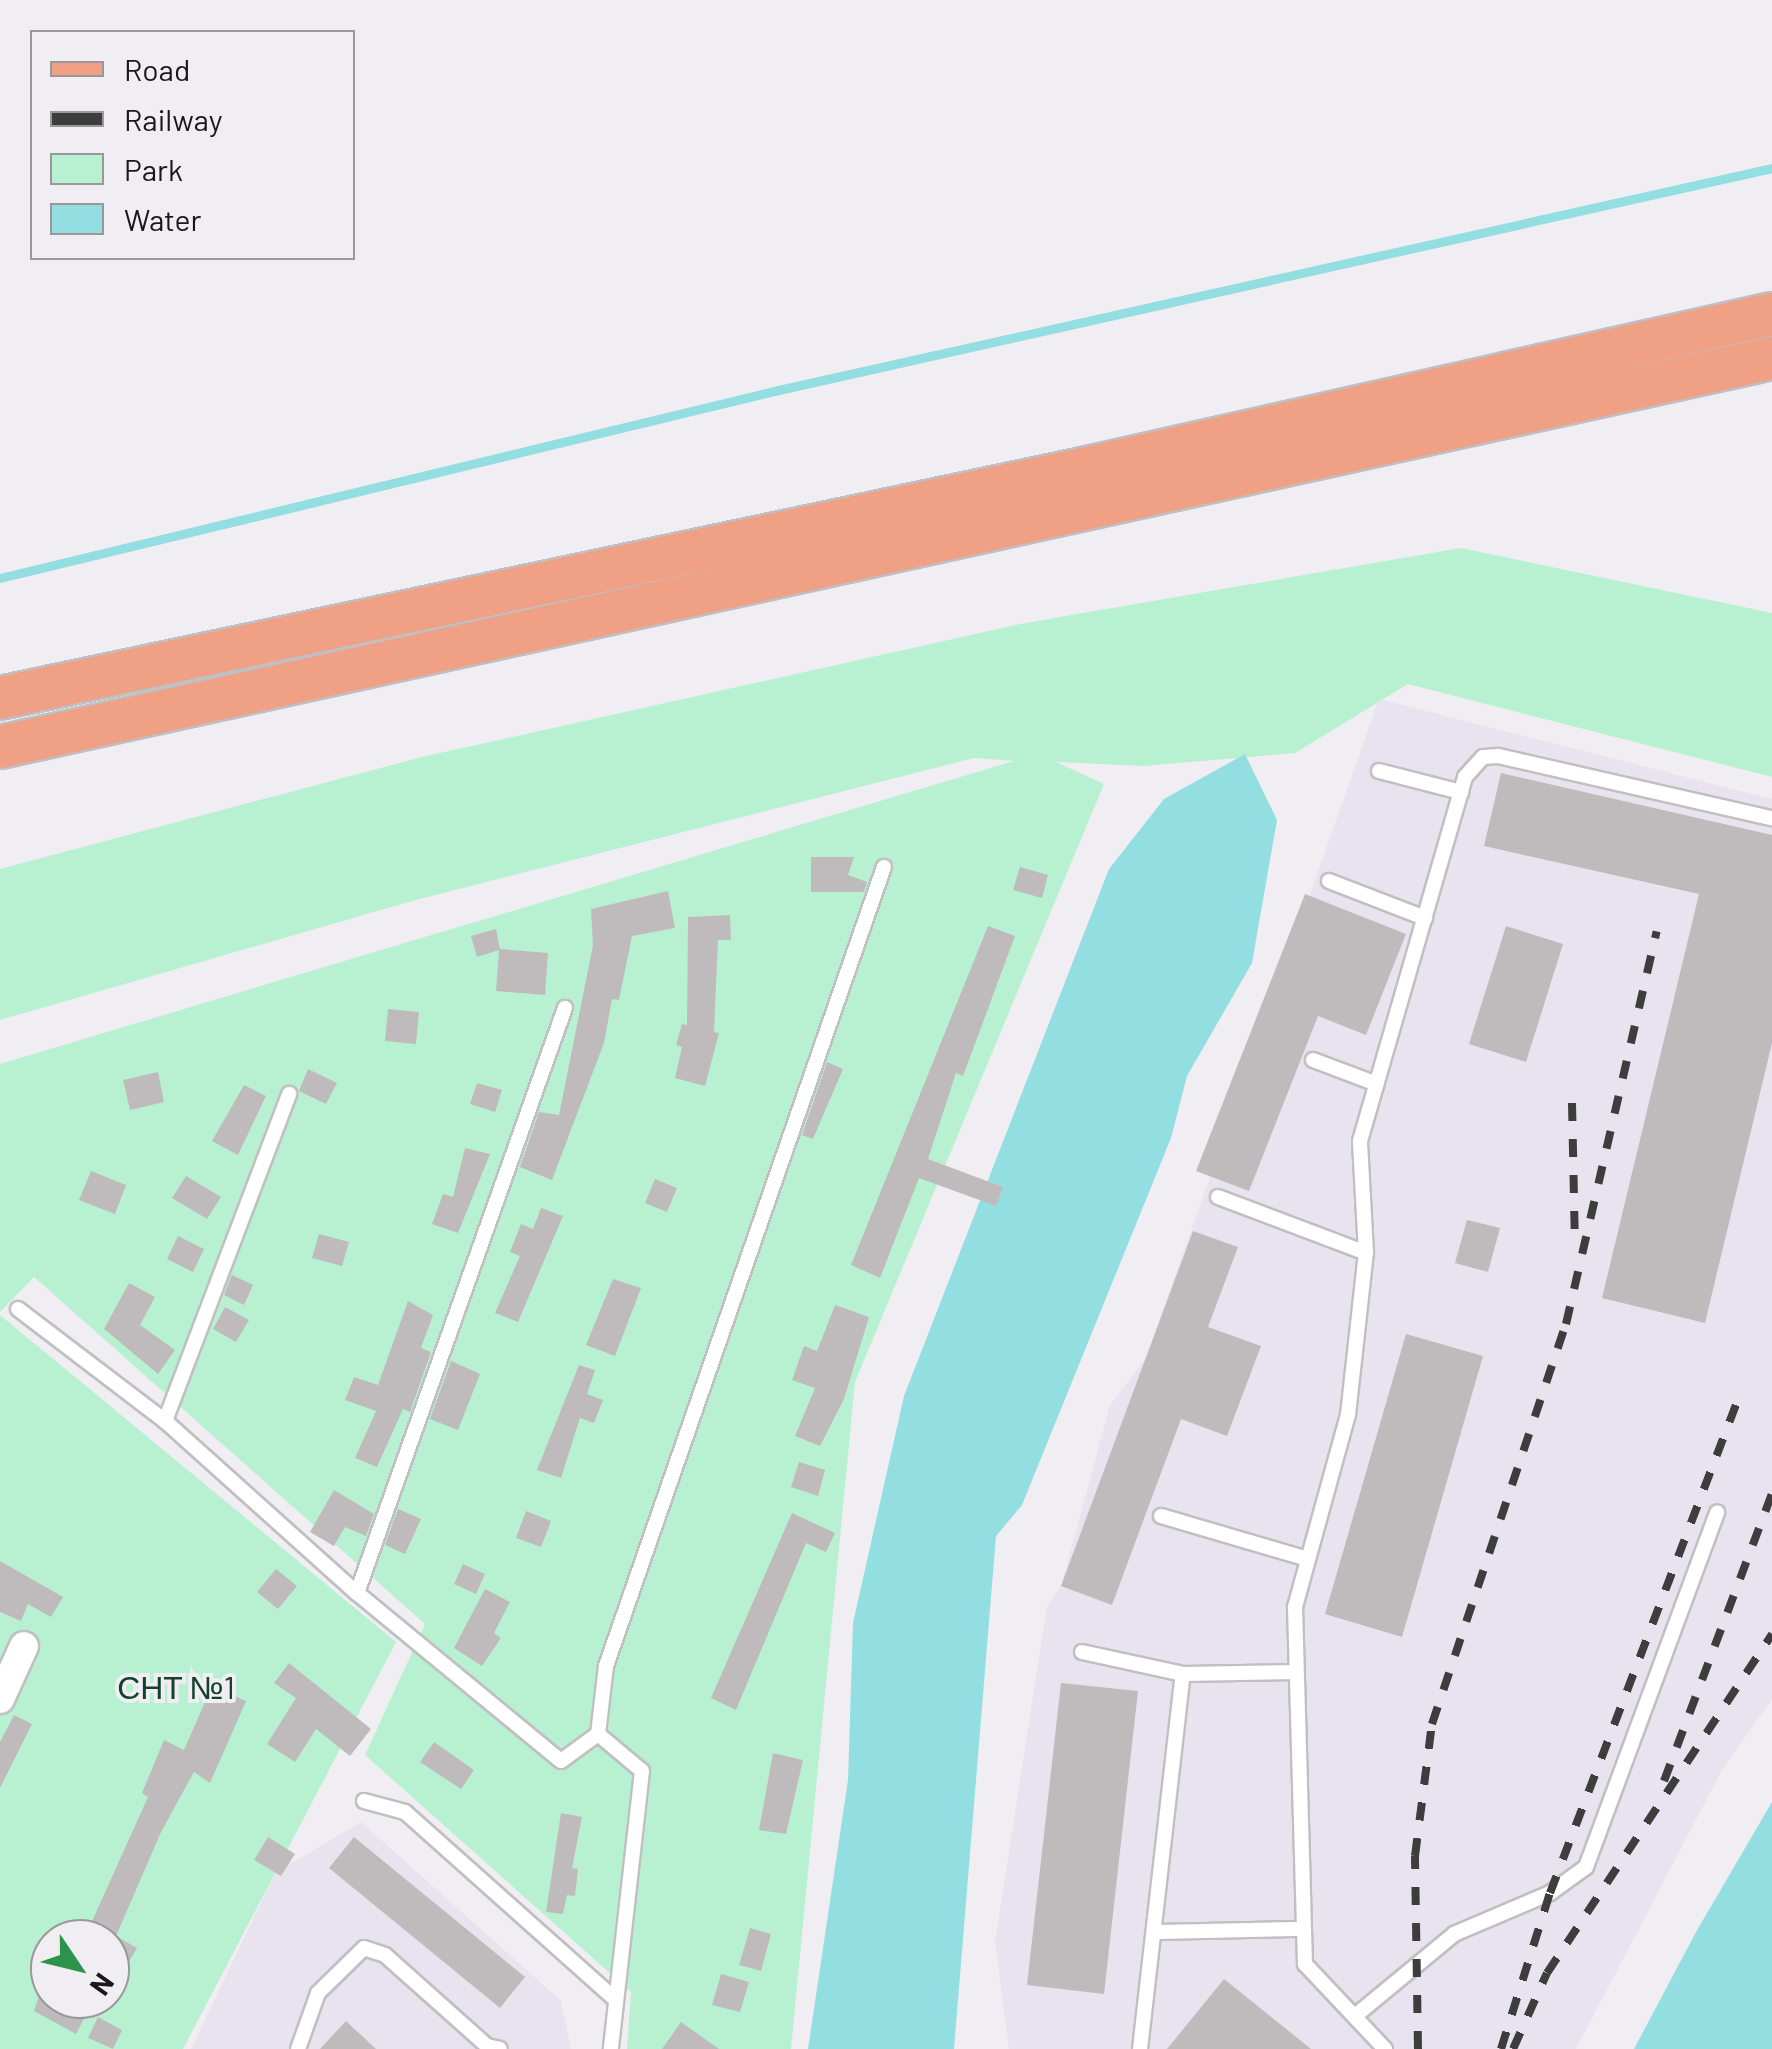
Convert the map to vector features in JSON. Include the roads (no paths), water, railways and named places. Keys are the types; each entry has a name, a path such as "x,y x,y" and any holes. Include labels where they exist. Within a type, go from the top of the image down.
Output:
{"main road":[{"path":"0,698 1007,485 1772,314"},
{"path":"0,747 1772,358"}],"street":[{"path":"0,1699 24,1646"}],"lane":[{"path":"1386,2049 1305,1964 1300,1929 1295,1607 1348,1415 1366,1253 1360,1141 1461,792 1473,764 1498,756 1772,818"},
{"path":"1378,772 1461,792"},
{"path":"18,1309 165,1421 357,1593 560,1761 598,1734 606,1666 884,867"},
{"path":"1328,881 1425,918"},
{"path":"357,1593 565,1008"},
{"path":"1313,1060 1377,1084"},
{"path":"165,1421 290,1094"},
{"path":"1218,1197 1366,1253"},
{"path":"1355,2016 1454,1934 1550,1894 1586,1867 1717,1512"},
{"path":"1161,1516 1308,1559"},
{"path":"1082,1652 1182,1674 1296,1672"},
{"path":"1140,2049 1182,1674"},
{"path":"598,1734 642,1771 611,2049"},
{"path":"364,1801 405,1812 615,1999"},
{"path":"1154,1932 1300,1929"},
{"path":"298,2049 318,1993 364,1948 385,1955 486,2046 500,2049"}],"water":[{"path":"1245,754 1277,820 1252,963 1187,1076 1171,1138 1022,1505 996,1536 954,2049 808,2049 848,1780 853,1623 904,1396 1109,869 1164,799"},
{"path":"1772,1802 1772,2049 1634,2049 1696,1932"}],"waterway":[{"path":"0,578 774,391 1772,168"}],"railway":[{"path":"1418,2049 1415,1856 1432,1724 1566,1324 1657,931"},
{"path":"1572,1103 1575,1244"},
{"path":"1501,2049 1550,1893 1737,1402"},
{"path":"1664,1781 1772,1493"},
{"path":"1513,2049 1547,1973 1772,1634"}],"park label":[{"name":"СНТ №1","path":"176,1686"}]}
